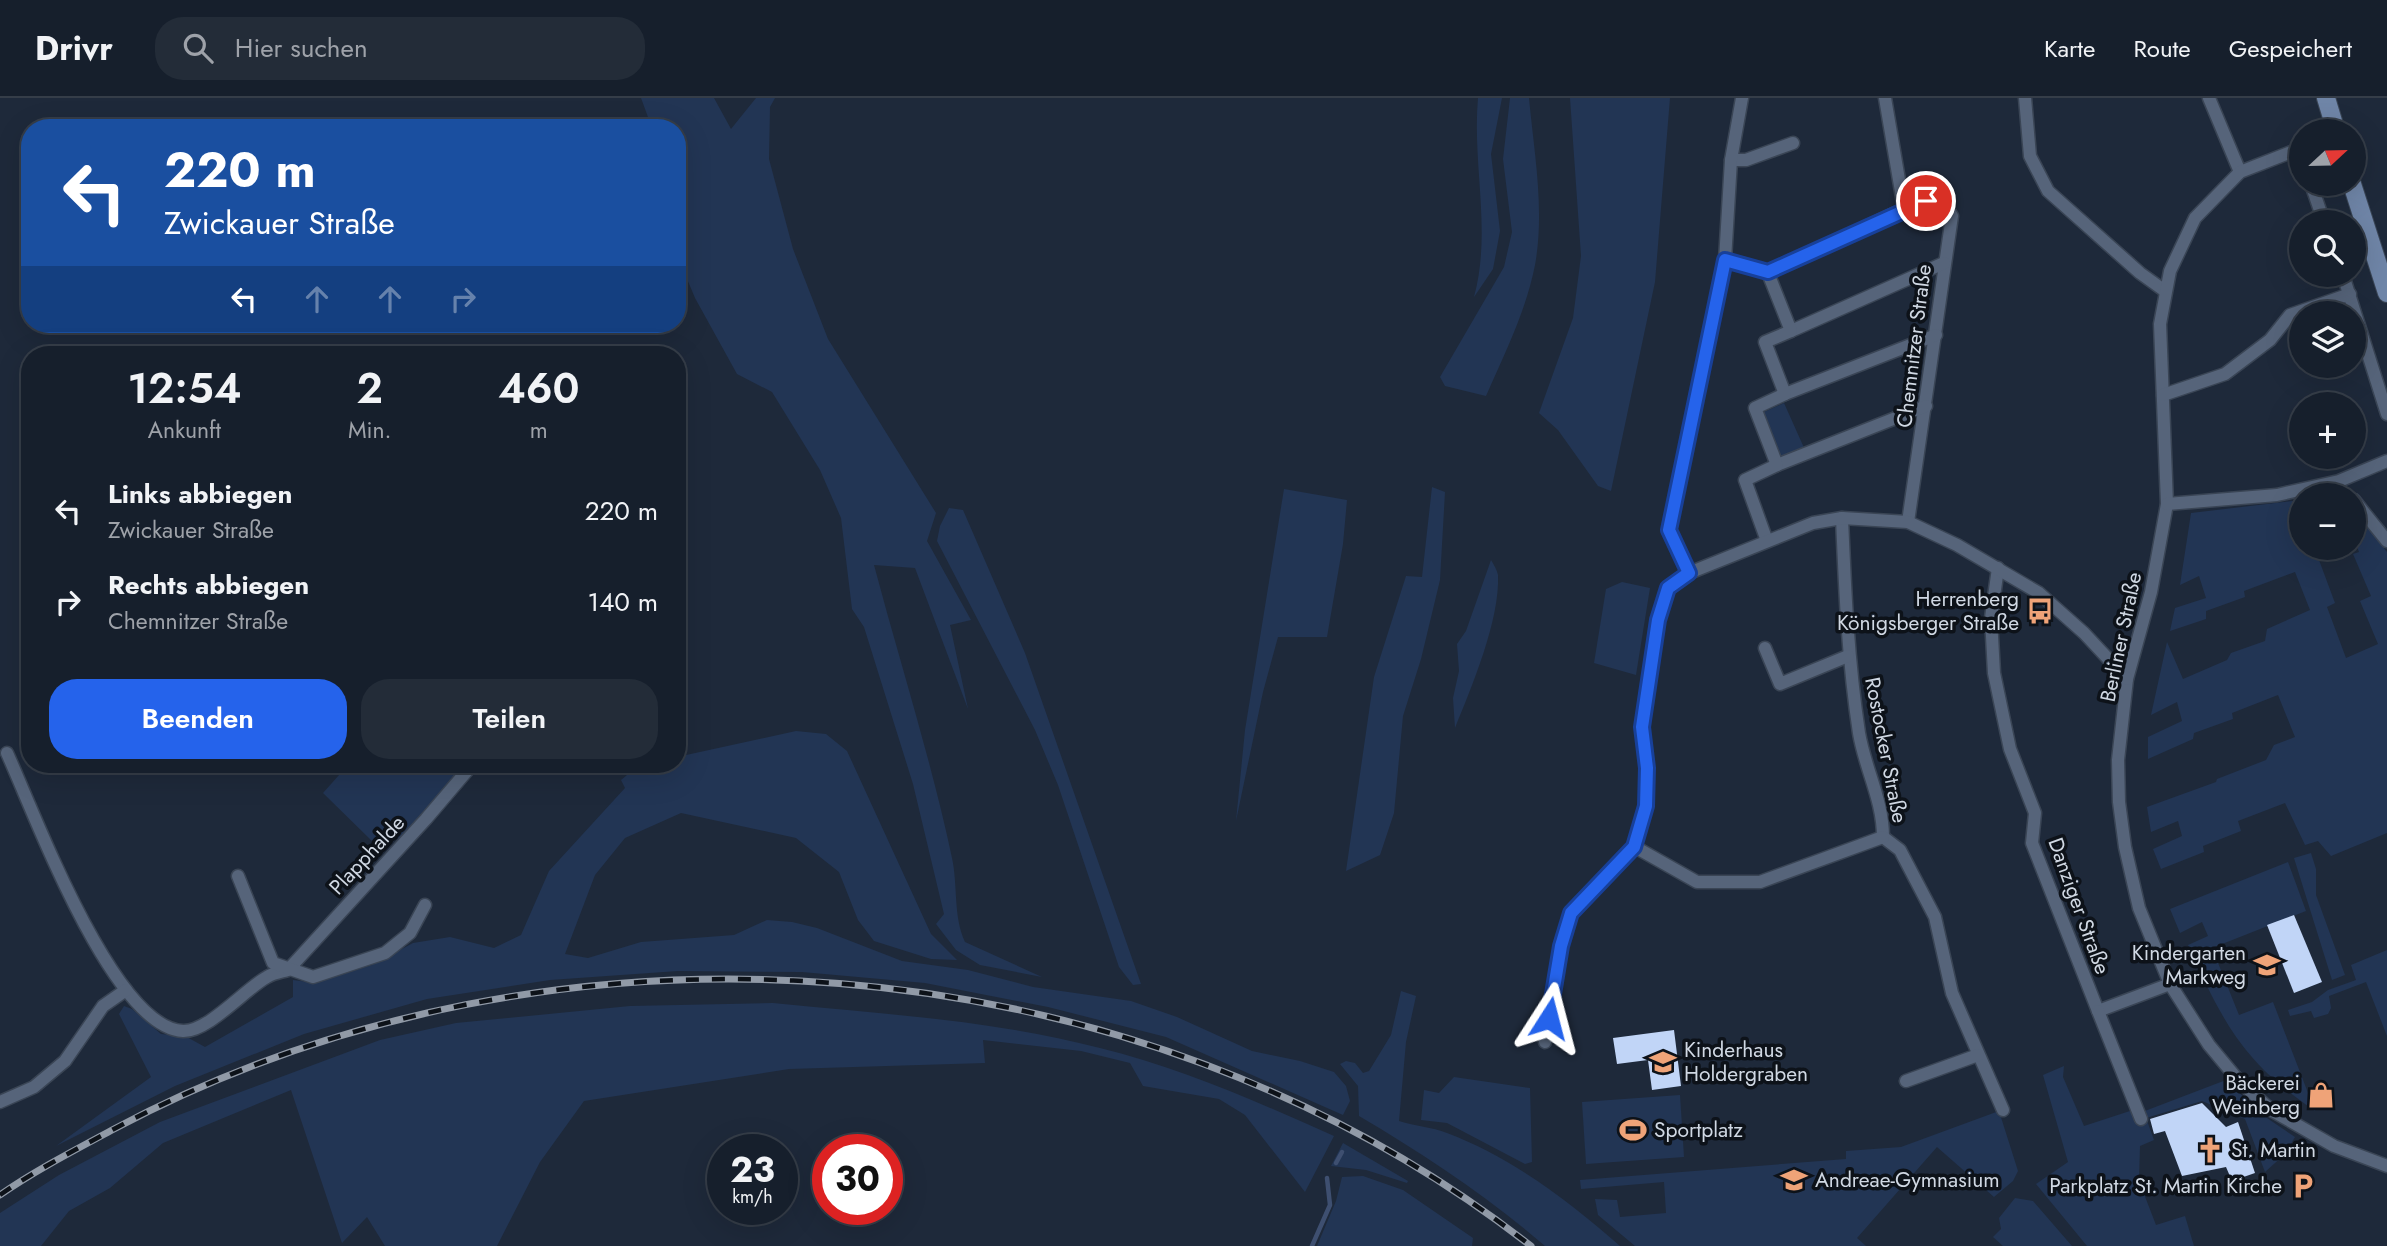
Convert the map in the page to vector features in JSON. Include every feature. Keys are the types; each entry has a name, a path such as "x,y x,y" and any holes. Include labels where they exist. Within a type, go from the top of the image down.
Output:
{"main road":[{"path":"2326,98 2332,119"},
{"path":"2356,196 2387,293"}],"street":[{"path":"1689,573 1669,530 1725,260 1731,160 1742,98"},
{"path":"1885,98 1904,209"},
{"path":"2025,98 2030,156 2048,191 2140,273 2165,291"},
{"path":"2209,98 2240,172"},
{"path":"1731,160 1746,160 1793,143"},
{"name":"Berliner Straße","path":"2289,153 2240,172 2195,218 2170,271 2165,291 2160,324 2167,504 2151,592 2127,679 2118,760 2125,846 2139,908 2170,984 2209,1045 2239,1081 2271,1110 2334,1146 2387,1166"},
{"name":"Chemnitzer Straße","path":"1768,272 1926,201 1945,204 1952,216 1908,523"},
{"path":"1725,260 1768,272 1791,331"},
{"path":"1785,394 1765,342 1944,263"},
{"path":"2347,287 2387,414"},
{"path":"2163,395 2225,374 2270,340 2290,315 2350,294"},
{"path":"1777,465 1755,408 1936,335"},
{"path":"1767,541 1745,480 1926,406"},
{"path":"2167,504 2277,495 2339,481 2387,461"},
{"path":"2366,515 2387,541"},
{"path":"1545,1042 1561,946 1571,913 1634,847 1646,806 1647,768 1642,727 1658,620 1668,588 1689,573 1813,523 1842,519 1908,523 1998,568 2039,593 2084,634 2127,679"},
{"name":"Rostocker Straße","path":"1634,847 1697,882 1760,882 1883,837 1883,814 1860,737 1848,656 1842,519"},
{"name":"Danziger Straße","path":"1998,568 1991,618 1994,673 2010,749 2035,813 2032,843 2141,1119"},
{"name":"Rostocker Straße","path":"1765,648 1780,684 1848,656"},
{"name":"Plapphalde","path":"7,754 86,927 112,974 152,1018 165,1027 184,1032 200,1027 268,976 288,970 465,773"},
{"path":"1883,837 1900,850 1935,917 1952,993 2003,1110"},
{"path":"238,876 273,963 313,977 385,953 410,933 425,905"},
{"path":"2098,1011 2170,984"},
{"path":"0,1102 34,1087 65,1061 103,1006 126,990"},
{"path":"1906,1081 1978,1055"}],"shaded area":[{"path":"641,98 714,98 731,129 756,98 775,98 770,107 769,159 793,249 828,339 936,513 927,541 971,620 950,625 968,709 915,568 874,565 944,821 954,869 961,932 965,942 1042,977 980,965 956,950 936,924 944,914 913,784 864,627 852,609 841,518 820,470 772,392 737,374 695,298 686,276 686,119 649,119"},
{"path":"1478,98 1502,98 1491,154 1500,231 1493,269 1474,297 1479,272 1482,223 1477,148"},
{"path":"1510,98 1529,98 1538,181 1538,244 1526,299 1486,396 1445,386 1440,377 1504,267 1512,232 1503,159"},
{"path":"1570,98 1670,98 1655,282 1611,491 1598,486 1558,430 1539,413 1573,318 1581,256"},
{"path":"1784,403 1805,450 1784,458 1781,457 1764,412"},
{"path":"1432,487 1445,492 1440,580 1421,659 1403,716 1394,813 1380,855 1346,871 1374,677 1406,576 1422,577"},
{"path":"1284,489 1347,500 1343,544 1327,637 1278,637 1263,692 1236,821 1245,730"},
{"path":"2289,501 2289,560 2319,560 2335,603 2327,607 2346,658 2378,644 2360,601 2371,596 2356,560 2366,560 2366,525 2387,552 2387,833 2331,856 2318,841 2305,845 2285,803 2238,821 2241,831 2203,846 2204,852 2161,869 2153,849 2182,836 2178,821 2151,832 2147,807 2266,760 2274,745 2295,737 2278,695 2232,713 2233,719 2194,733 2193,739 2148,759 2148,737 2182,721 2177,702 2151,715 2167,642 2183,679 2227,660 2231,653 2265,641 2267,629 2310,610 2295,572 2244,591 2245,597 2206,611 2206,619 2170,631 2175,608 2206,598 2199,576 2180,585 2191,513"},
{"path":"949,508 963,510 1025,653 1141,984 1133,985 1119,967 1058,785 1035,730 937,541 940,526"},
{"path":"1491,560 1498,575 1495,612 1484,653 1455,728 1453,698 1459,671 1457,644 1466,631"},
{"path":"1622,582 1650,588 1636,675 1594,663 1606,589"},
{"path":"796,731 826,734 847,751 931,934 957,960 931,959 874,941 858,920 839,872 796,838 681,813 625,838 595,875 565,954 588,958 641,942 734,935 767,920 792,922 817,928 902,961 968,970 1033,987 1131,1001 1177,1017 1252,1051 1300,1061 1334,1072 1346,1086 1350,1101 1343,1115 1166,1037 1048,1007 925,983 802,972 678,971 550,980 427,999 304,1034 175,1086 56,1146 151,1077 119,1014 124,1006 132,1009 161,1034 185,1036 205,1047 293,997 293,980 316,983 372,965 413,943 450,937 494,948 521,935 549,871 625,788 621,780 630,773 686,773 686,755"},
{"path":"341,773 459,773 399,838 382,831 372,841 323,793"},
{"path":"2311,853 2316,869 2316,895 2345,975 2332,980 2294,858"},
{"path":"2288,862 2306,911 2212,948 2239,1015 2273,1002 2315,1111 2270,1075 2252,1058 2238,1039 2212,997 2188,945 2208,936 2202,922 2180,933 2170,909"},
{"path":"2387,950 2387,1036 2366,982 2329,996 2331,1008 2328,1014 2314,1018 2311,1011 2290,1016 2288,1010 2312,1002 2328,990 2356,980 2351,965"},
{"path":"1401,991 1416,996 1406,1042 1399,1121 1441,1131 1494,1154 1560,1197 1620,1246 1545,1246 1455,1177 1359,1116 1358,1086 1340,1064 1346,1061 1355,1063 1363,1073 1369,1071 1391,1035"},
{"path":"773,1003 978,1024 1060,1038 1130,1056 1190,1076 1334,1136 1305,1192 1245,1115 1219,1099 1143,1086 1130,1063 1081,1051 983,1040 985,1063 789,1069 584,1101 540,1162 497,1246 385,1246 367,1217 342,1243 291,1090 163,1143 110,1188 69,1211 41,1246 0,1246 0,1213 59,1175 160,1122 380,1040 456,1023 630,1006"},
{"path":"2064,1066 2063,1077 2084,1126 2133,1110 2137,1114 2226,1080 2261,1114 2295,1137 2285,1154 2265,1172 2245,1119 2202,1101 2146,1118 2154,1140 2140,1146 2139,1181 2156,1225 2185,1216 2194,1246 2087,1246 2036,1184 2068,1162 2043,1075"},
{"path":"1454,1077 1530,1088 1532,1162 1525,1164 1447,1123 1421,1120 1424,1090 1439,1093"},
{"name":"Sportplatz","path":"1680,1095 1684,1157 1586,1164 1582,1102"},
{"name":"Andreae-Gymnasium","path":"1999,1111 2018,1171 2013,1181 1994,1197 1937,1147 1857,1238 1866,1246 1635,1246 1598,1215 1595,1199 1617,1200 1620,1217 1666,1213 1664,1182 1581,1189 1580,1180 1846,1159 1846,1151 1901,1147"},
{"path":"1343,1143 1408,1181 1407,1183 1366,1170 1331,1166"},
{"path":"1363,1176 1403,1190 1473,1238 1472,1246 1317,1246 1336,1201 1342,1177"},
{"path":"2015,1198 2033,1201 2072,1246 2003,1246 1993,1237 2001,1229 1999,1218"}],"building":[{"name":"Kindergarten Markweg","path":"2294,915 2322,982 2294,993 2267,925"},
{"name":"Kinderhaus Holdergraben","path":"1674,1030 1681,1086 1652,1090 1648,1060 1617,1064 1613,1038"},
{"name":"St. Martin","path":"2202,1103 2226,1127 2238,1122 2255,1173 2232,1181 2226,1167 2182,1176 2165,1131 2154,1134 2150,1119"}],"waterway":[{"path":"1336,1163 1342,1152"},
{"path":"1312,1246 1330,1205 1327,1178"}],"railway":[{"path":"0,1195 114,1129 285,1054 466,1005 652,981 839,984 1025,1011 1205,1064 1375,1143 1531,1246"}],"place":[{"name":"Herrenberg Königsberger Straße","path":"2040,611"},
{"name":"Kindergarten Markweg","path":"2267,965"},
{"name":"Kinderhaus Holdergraben","path":"1663,1062"},
{"name":"Bäckerei Weinberg","path":"2321,1095"},
{"name":"Sportplatz","path":"1633,1130"},
{"name":"St. Martin","path":"2210,1150"},
{"name":"Andreae-Gymnasium","path":"1794,1180"},
{"name":"Parkplatz St. Martin Kirche","path":"2303,1186"}],"route":[{"path":"1549,1018 1561,946 1571,913 1634,847 1646,806 1647,768 1642,727 1658,620 1668,588 1689,573 1669,530 1725,260 1768,272 1926,201"}]}
